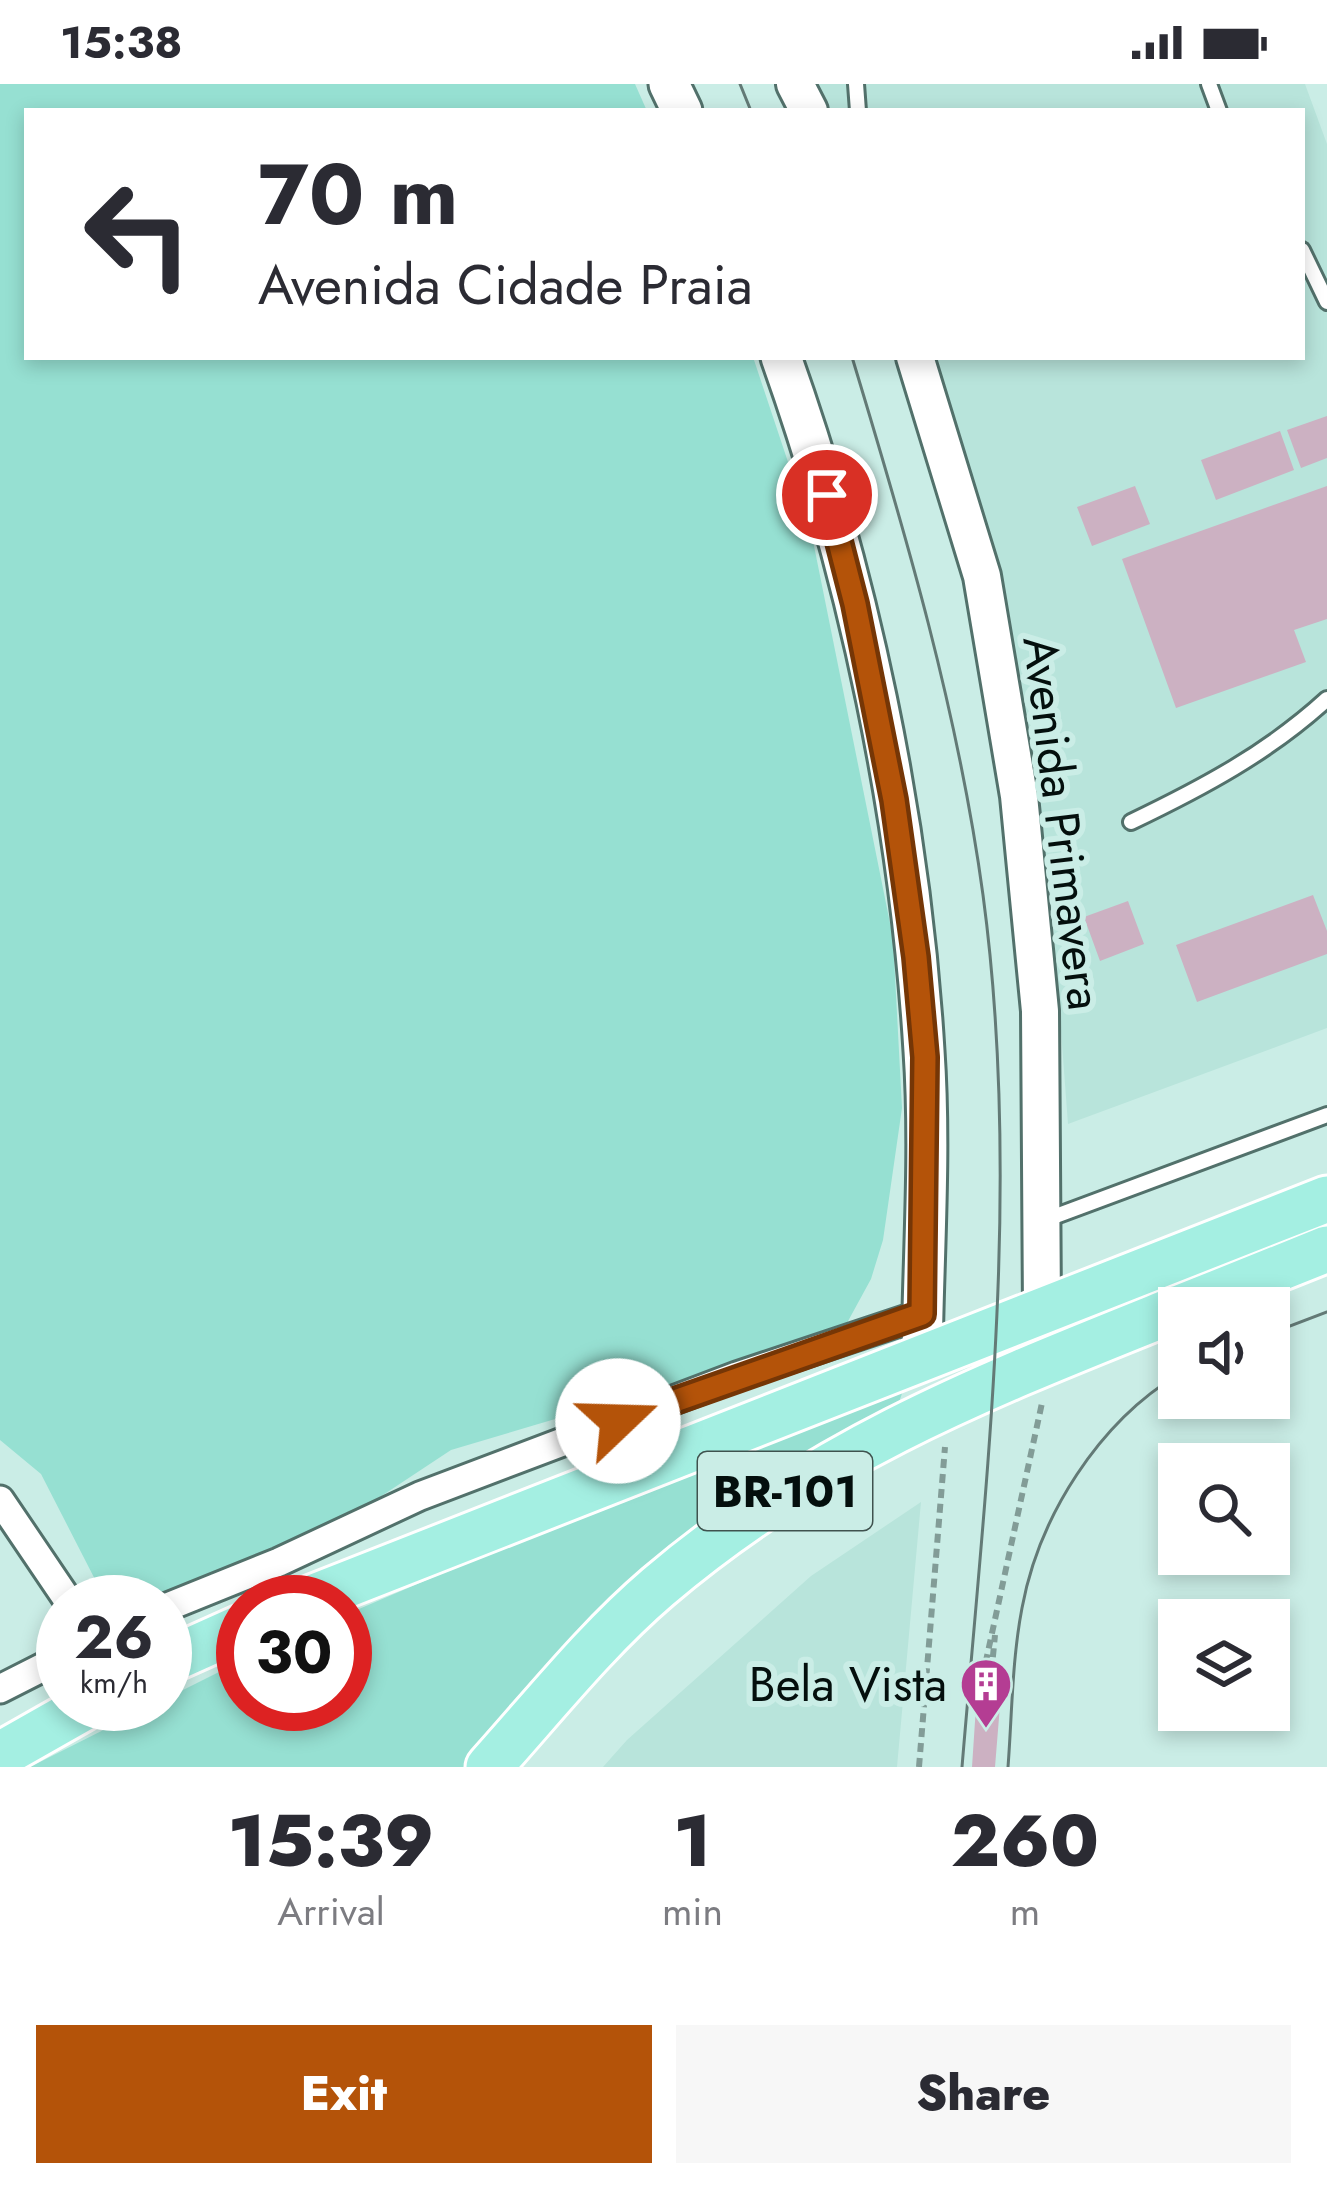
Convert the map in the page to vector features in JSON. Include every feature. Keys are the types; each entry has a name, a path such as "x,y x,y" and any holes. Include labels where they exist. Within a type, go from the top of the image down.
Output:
{"main road":[{"path":"783,360 818,459 844,562 894,800 916,957 925,1057 922,1361 898,1427"},
{"name":"BR-101","path":"371,1575 1327,1199"},
{"name":"BR-101","path":"1232,1287 1327,1249"},
{"name":"BR-101","path":"489,1767 656,1589 776,1497 947,1402 1158,1317"},
{"path":"0,1755 42,1731"}],"street":[{"name":"Avenida Primavera","path":"916,360 982,576 1019,796 1040,1011 1042,1312"},
{"path":"192,1597 420,1496 737,1376 922,1314"},
{"path":"0,1500 51,1575"},
{"path":"0,1689 36,1671"}],"lane":[{"path":"1305,256 1327,302"},
{"path":"1131,822 1214,782 1287,736 1327,700"},
{"path":"1044,1220 1327,1115"}],"path":[{"path":"997,1607 990,1692 984,1670 997,1607 1053,1359"},
{"path":"919,1767 942,1519 947,1402"}],"shaded area":[{"path":"0,84 635,84 646,108 24,108 24,360 754,360 811,531 893,938 902,1108 883,1240 871,1279 841,1334 451,1450 321,1536 192,1586 192,1575 93,1575 41,1474 0,1440"},
{"path":"811,84 1305,84 1327,144 1327,1028 1068,1124 1051,897 1035,792 933,360 1305,360 1305,108 823,108"},
{"path":"905,1385 898,1405 573,1648 465,1767 30,1767 101,1731 192,1731 192,1686 216,1674 216,1731 372,1731 372,1603"},
{"path":"921,1502 897,1767 603,1767 627,1740 811,1576"}],"building":[{"path":"1327,416 1327,458 1301,468 1287,430"},
{"path":"1280,431 1294,470 1216,500 1201,460"},
{"path":"1135,486 1150,524 1092,546 1077,507"},
{"path":"1327,486 1327,619 1294,630 1306,662 1176,708 1122,559"},
{"path":"1313,895 1327,931 1327,954 1197,1002 1176,945"},
{"path":"1128,901 1144,944 1100,961 1084,917"},
{"name":"Bela Vista","path":"977,1691 1001,1693 995,1767 972,1767"}],"tram line":[{"path":"740,84 750,108"},
{"path":"853,360 911,557 960,758 983,895 994,1004 1000,1113 996,1331 962,1767"},
{"path":"1290,1326 1327,1312"},
{"path":"1008,1767 1019,1628 1042,1539 1077,1474 1099,1445 1158,1388"}],"place":[{"name":"Bela Vista","path":"986,1730"}],"route":[{"path":"618,1421 922,1314 925,1057 916,957 894,800 855,604 827,495"}]}
